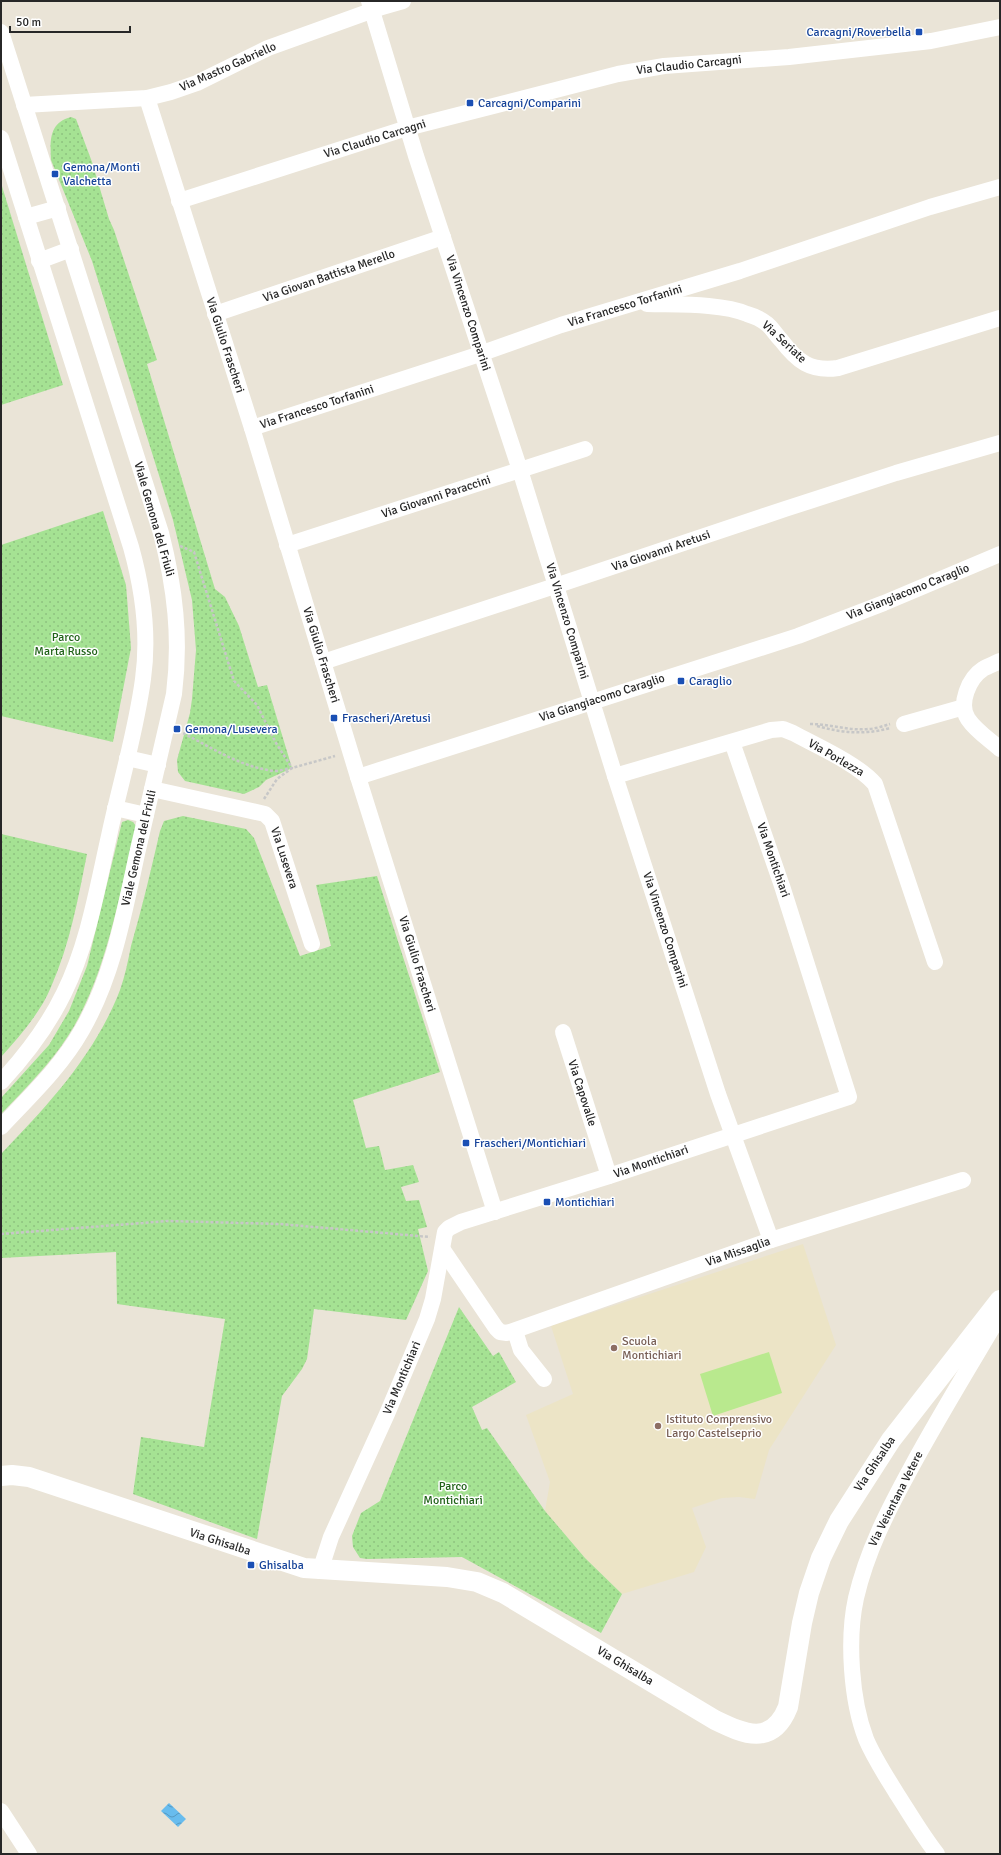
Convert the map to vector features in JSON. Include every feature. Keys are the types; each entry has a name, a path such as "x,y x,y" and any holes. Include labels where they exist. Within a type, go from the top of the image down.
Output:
{"street":[{"name":"Via Mastro Gabriello","path":"24,105 147,98 188,86 268,48 370,6 403,1"},
{"name":"Via Vincenzo Comparini","path":"370,6 407,128 520,470 615,776 733,1135 770,1240"},
{"name":"Via Claudio Carcagni","path":"179,201 407,128 636,70 705,62 789,57 931,40 1000,27"},
{"name":"Viale Gemona del Friuli","path":"1,32 161,533 172,584 178,638 178,666 174,694 118,939 106,976 95,1006 83,1029 58,1066 1,1127"},
{"name":"Via Giulio Frascheri","path":"147,98 252,428 358,777 495,1212"},
{"path":"1,138 137,567 144,619 145,653 140,698 88,929 72,975 55,1012 39,1037 1,1082"},
{"name":"Via Francesco Torfanini","path":"252,428 482,353 561,325 740,271 930,207 1000,187"},
{"path":"26,218 58,208"},
{"name":"Via Giovan Battista Merello","path":"215,314 443,237"},
{"path":"39,260 71,250"},
{"name":"Via Seriate","path":"633,304 719,308 745,313 767,324 786,347 801,361 811,367 825,370 838,368 1000,318"},
{"name":"Via Giovanni Aretusi","path":"323,662 896,473 943,461 1000,443"},
{"name":"Via Giovanni Paraccini","path":"287,545 585,449"},
{"name":"Via Giangiacomo Caraglio","path":"358,777 591,701 798,636 884,603 1000,554"},
{"path":"1000,662 983,669 977,674 968,688 964,700 964,707 969,720 1000,749"},
{"path":"904,724 964,707"},
{"name":"Via Porlezza","path":"615,776 771,730 783,729 793,733 852,766 870,778 875,784 935,962"},
{"name":"Via Montichiari","path":"320,1571 331,1537 387,1414 427,1319 433,1299 445,1232 449,1228 848,1097 782,886 732,742"},
{"path":"127,758 158,765"},
{"name":"Via Lusevera","path":"152,789 256,811 264,814 272,821 312,944"},
{"path":"115,808 146,815"},
{"name":"Via Capovalle","path":"563,1032 609,1176"},
{"name":"Via Missaglia","path":"515,1331 770,1240 963,1180"},
{"path":"444,1244 497,1330 506,1333 515,1331 522,1350 544,1379"},
{"name":"Via Ghisalba","path":"1,1476 12,1475 29,1477 276,1560 304,1568 320,1571 435,1576 477,1582 503,1593 715,1720 748,1734 766,1732 779,1723 788,1707 802,1623 809,1593 821,1558 839,1521 891,1440 1000,1300"},
{"name":"Via Veientana Vetere","path":"937,1854 879,1765 863,1729 857,1706 852,1669 855,1600 870,1551 884,1518 920,1450 993,1327 1000,1309"},
{"path":"1,1811 29,1854"}],"path":[{"path":"179,546 194,552 208,593 234,681 257,705 276,743 292,768"},
{"path":"897,722 904,724 871,733 860,734 808,724 870,729 897,722"},
{"path":"183,733 235,760 252,766 275,771 292,768 351,751"},
{"path":"256,811 277,779 292,768"},
{"path":"1,1234 168,1221 280,1224 444,1244"}],"shaded area":[{"name":"Istituto Comprensivo Largo Castelseprio","path":"803,1244 836,1345 769,1450 755,1499 739,1497 722,1498 692,1508 706,1547 694,1572 622,1594 585,1558 545,1511 550,1482 526,1415 573,1394 551,1326"}],"green space":[{"path":"71,117 76,119 92,162 109,219 157,360 147,364 215,589 225,597 239,626 258,687 267,685 292,768 266,780 259,787 244,794 185,781 178,772 177,760 190,713 196,650 192,600 173,520 92,261 51,160 52,133 58,123"},
{"path":"1,183 63,385 1,405"},
{"name":"Parco Marta Russo","path":"103,511 126,585 131,648 113,742 1,716 1,545"},
{"path":"183,816 246,829 254,838 300,956 331,946 316,885 377,876 440,1072 353,1100 366,1148 379,1146 385,1170 413,1165 419,1182 401,1187 406,1201 419,1200 427,1227 418,1229 428,1271 406,1320 314,1309 307,1359 302,1369 282,1396 257,1539 133,1494 141,1437 204,1447 225,1319 117,1304 116,1252 1,1258 1,1154 53,1098 69,1078 84,1058 110,1014 120,990 128,963 160,831 164,821"},
{"path":"128,820 133,822 136,826 135,832 109,937 92,989 68,1036 53,1057 1,1114 1,1098 49,1045 69,1011 87,966 122,822"},
{"path":"1,834 87,854 77,905 58,971 42,1006 22,1033 1,1057"},
{"name":"Parco Montichiari","path":"459,1307 493,1356 499,1352 516,1382 472,1407 482,1430 487,1428 545,1511 585,1558 622,1594 601,1633 462,1557 367,1559 360,1558 353,1547 352,1536 361,1513 380,1501"},
{"path":"769,1352 782,1393 713,1416 700,1374"}],"water":[{"path":"169,1803 186,1819 178,1827 161,1811"}],"place":[{"name":"Carcagni/Roverbella","path":"919,32"},
{"name":"Carcagni/Comparini","path":"470,103"},
{"name":"Gemona/Monti Valchetta","path":"55,174"},
{"name":"Caraglio","path":"681,681"},
{"name":"Frascheri/Aretusi","path":"334,718"},
{"name":"Gemona/Lusevera","path":"177,729"},
{"name":"Frascheri/Montichiari","path":"466,1143"},
{"name":"Montichiari","path":"547,1202"},
{"name":"Scuola Montichiari","path":"614,1348"},
{"name":"Istituto Comprensivo Largo Castelseprio","path":"658,1426"},
{"name":"Ghisalba","path":"251,1565"}]}
